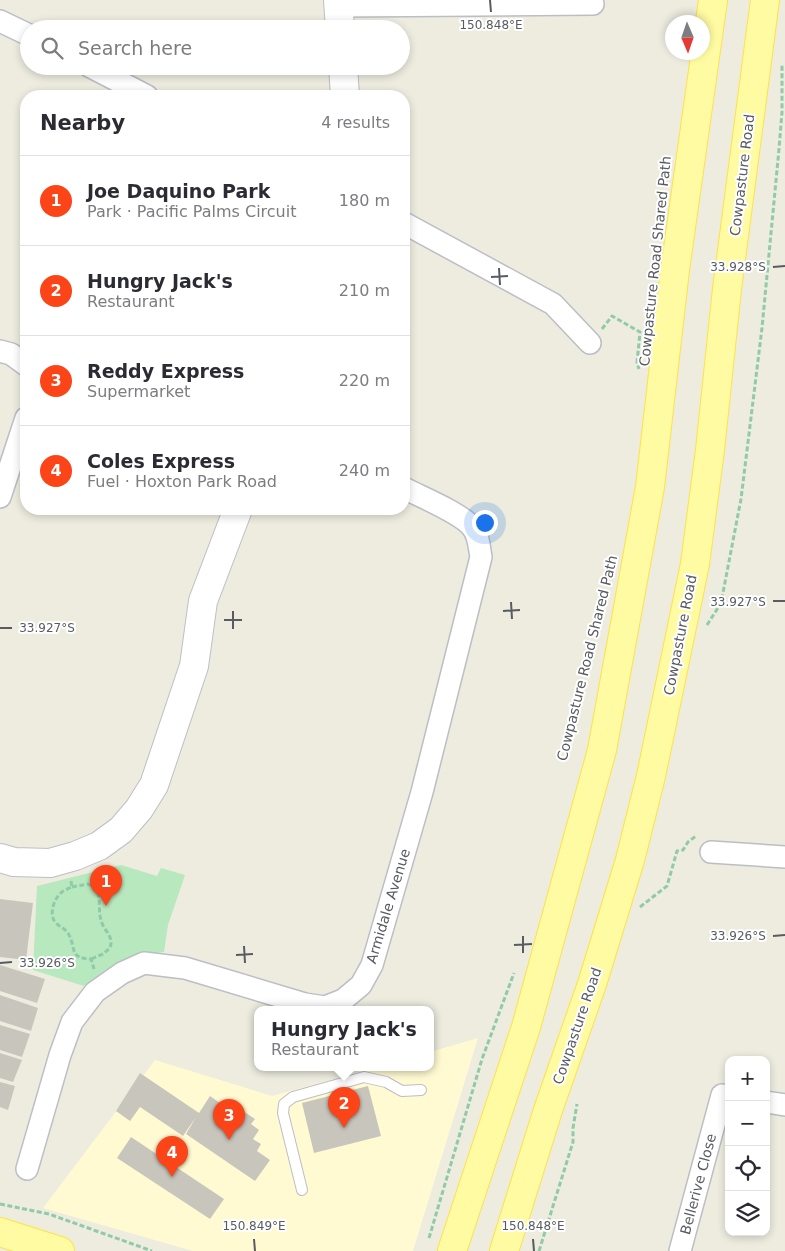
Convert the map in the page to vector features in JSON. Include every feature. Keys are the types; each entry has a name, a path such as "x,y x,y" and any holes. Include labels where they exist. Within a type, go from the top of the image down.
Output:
{"main road":[{"path":"440,1248 526,1027 602,750 650,488 675,270 713,0"},
{"name":"Cowpasture Road","path":"508,1243 548,1110 592,984 630,860 667,702 695,564 710,450 727,289 765,0"},
{"path":"0,1232 60,1251"}],"street":[{"path":"339,12 593,4"},
{"path":"0,20 20,30"},
{"path":"106,75 135,90"},
{"path":"344,75 345,90"},
{"path":"410,227 553,304 590,343"},
{"path":"0,350 11,354 20,361"},
{"path":"0,497 20,436"},
{"name":"Armidale Avenue","path":"328,1006 343,1000 361,985 372,965 422,792 480,557 478,539 472,526 460,516 410,491"},
{"path":"0,858 14,862 50,863 66,859 99,846 121,830 139,809 154,785 194,666 204,601 236,515"},
{"path":"711,852 785,857"},
{"name":"Armidale Avenue","path":"27,1169 60,1055 72,1022 99,989 122,973 144,964 185,968 305,1004 318,1006"},
{"name":"Bellerive Close","path":"680,1251 722,1096 725,1096"},
{"path":"770,1103 785,1105"}],"lane":[{"path":"302,1190 283,1114 284,1104 293,1097 364,1076 386,1082 402,1091 421,1090"}],"path":[{"path":"590,343 612,316 640,332 637,364 640,374"},
{"path":"636,908 644,906 667,886 677,851 683,850 688,842 696,836 708,831 711,835 711,852"},
{"path":"66,859 72,887"},
{"path":"88,884 96,888 100,896 101,921 111,938 110,948 103,954 91,959 82,959 75,953 70,937 64,928 56,923 52,914 53,906 60,892 72,887 88,884"},
{"path":"91,959 99,989"},
{"path":"440,1248 472,1088 515,972"},
{"path":"0,1204 49,1214 152,1251"}],"shaded area":[{"path":"478,1038 413,1251 193,1251 43,1208 155,1060 272,1096 362,1071 434,1071 434,1051"}],"green space":[{"path":"121,865 157,876 161,868 185,875 168,925 164,952 152,953 121,962 84,986 33,970 37,886"}],"building":[{"path":"0,899 33,903 26,960 0,957"},
{"path":"0,965 45,979 37,1003 0,991"},
{"path":"0,995 38,1008 31,1031 0,1021"},
{"path":"0,1025 30,1034 22,1057 0,1050"},
{"path":"0,1053 22,1060 13,1082 0,1078"},
{"path":"140,1073 199,1113 210,1096 233,1112 237,1107 255,1119 251,1124 259,1130 253,1139 261,1144 257,1151 270,1160 255,1181 186,1134 196,1117 183,1136 140,1107 130,1121 116,1111"},
{"path":"0,1082 15,1086 8,1110 0,1107"},
{"path":"368,1086 381,1136 314,1153 302,1103"},
{"path":"131,1137 224,1199 210,1219 117,1158"}],"place":[{"name":"Joe Daquino Park","path":"106,906"},
{"name":"Hungry Jack's","path":"344,1128"},
{"name":"Reddy Express","path":"229,1140"},
{"name":"Coles Express","path":"172,1177"}]}
